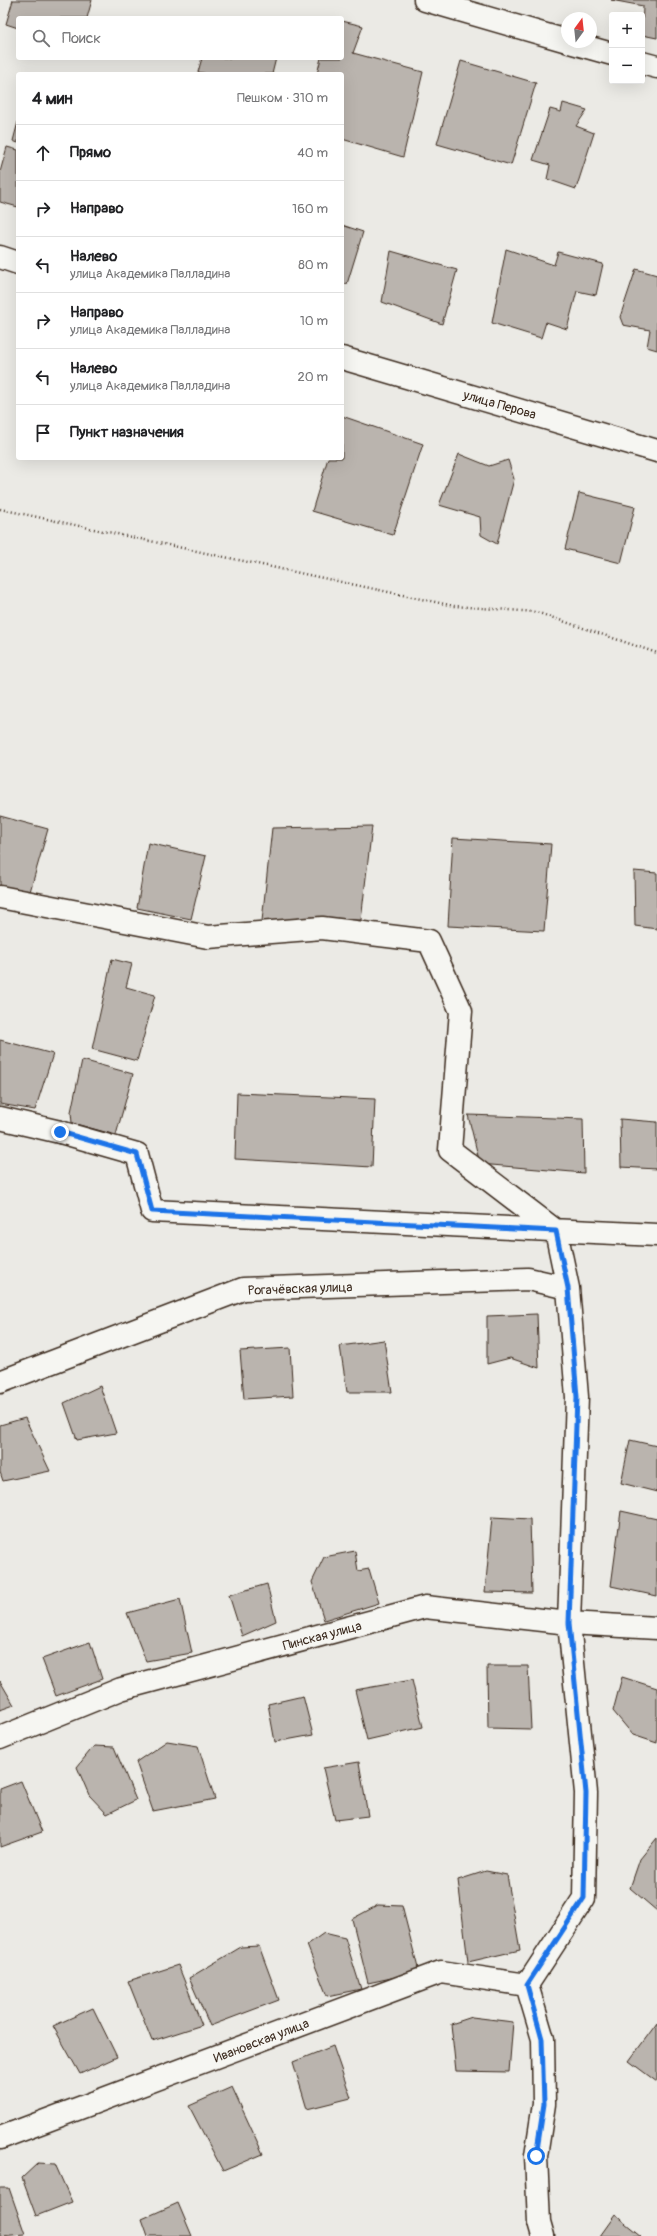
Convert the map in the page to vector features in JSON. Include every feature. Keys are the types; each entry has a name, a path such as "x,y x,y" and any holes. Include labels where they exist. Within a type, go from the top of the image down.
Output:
{"street":[{"path":"424,0 561,40"},
{"path":"590,48 609,53"},
{"path":"645,64 657,67"},
{"path":"0,257 16,262"},
{"name":"улица Перова","path":"344,359 657,451"},
{"path":"0,897 208,937 322,928 428,941 461,1011 450,1150 556,1231 568,1288 577,1397 569,1623 586,1793 584,1898 527,1985 542,2039 544,2104 536,2156 539,2222 543,2236"},
{"path":"0,1118 60,1132 137,1154 152,1211 556,1231 657,1234"},
{"name":"Рогачёвская улица","path":"0,1382 243,1289 528,1279 568,1288"},
{"name":"Пинская улица","path":"0,1738 122,1689 426,1607 569,1623 657,1628"},
{"name":"Ивановская улица","path":"0,2138 441,1972 527,1985"}],"path":[{"path":"0,509 454,606 536,612 657,654"}],"building":[{"path":"13,0 92,0 88,16 16,16 16,27 6,24"},
{"path":"611,0 657,0 657,38 645,36 645,12 643,12 643,6"},
{"path":"344,21 363,26 353,53 423,72 403,157 344,140 344,72 318,72 320,60 344,60"},
{"path":"201,60 276,60 272,72 198,72"},
{"path":"461,61 536,83 511,165 437,144"},
{"path":"563,103 587,110 576,126 594,133 576,189 547,179 550,165 533,160 550,109 561,112"},
{"path":"16,130 16,142 13,141"},
{"path":"7,147 16,149 16,206 0,202 0,172"},
{"path":"344,226 363,232 347,284 344,283"},
{"path":"506,249 554,265 558,252 603,264 596,295 577,291 567,329 546,322 541,338 492,323"},
{"path":"391,251 457,270 442,324 382,302"},
{"path":"636,269 657,275 657,350 647,347 650,330 623,325 620,317"},
{"path":"344,417 423,444 393,535 312,511 327,460 344,460"},
{"path":"459,454 489,466 508,460 514,479 497,544 481,535 480,517 439,505"},
{"path":"579,493 635,507 621,563 565,549"},
{"path":"0,816 48,829 27,902 0,897"},
{"path":"372,826 361,920 262,921 272,828"},
{"path":"453,838 551,844 544,931 448,926"},
{"path":"148,843 206,856 191,919 137,908"},
{"path":"634,871 657,873 657,929 635,926"},
{"path":"112,959 132,964 126,987 155,995 137,1061 92,1049"},
{"path":"0,1040 53,1054 35,1110 0,1104"},
{"path":"82,1060 133,1074 116,1135 72,1123 71,1112"},
{"path":"237,1093 375,1099 372,1167 235,1159"},
{"path":"468,1115 583,1119 584,1173 480,1164"},
{"path":"620,1119 657,1122 657,1169 621,1167"},
{"path":"537,1314 539,1368 510,1358 487,1364 487,1316"},
{"path":"384,1340 392,1392 347,1392 340,1346"},
{"path":"290,1348 293,1396 244,1399 240,1351"},
{"path":"100,1386 116,1433 77,1440 64,1403"},
{"path":"25,1418 50,1471 3,1481 0,1472 0,1425"},
{"path":"630,1440 657,1446 657,1492 621,1483"},
{"path":"621,1511 657,1519 657,1596 611,1586"},
{"path":"492,1517 530,1519 532,1593 485,1592"},
{"path":"355,1551 358,1571 369,1569 379,1603 324,1620 312,1582 324,1557"},
{"path":"267,1584 276,1621 242,1636 229,1595"},
{"path":"180,1599 192,1653 146,1661 127,1613"},
{"path":"90,1642 102,1679 56,1696 42,1659"},
{"path":"487,1666 528,1666 531,1729 488,1728"},
{"path":"622,1677 657,1688 657,1743 633,1735 613,1711"},
{"path":"412,1680 423,1727 367,1740 355,1690"},
{"path":"0,1681 14,1705 0,1710"},
{"path":"303,1696 313,1735 275,1742 268,1704"},
{"path":"167,1741 198,1746 215,1799 153,1811 136,1762"},
{"path":"94,1746 114,1747 136,1800 107,1814 89,1795 77,1767"},
{"path":"359,1762 368,1816 335,1820 323,1768"},
{"path":"21,1781 42,1832 0,1847 0,1789"},
{"path":"657,1838 657,1911 630,1888 640,1859"},
{"path":"486,1871 507,1875 520,1950 468,1962 458,1880"},
{"path":"378,1905 402,1906 419,1972 368,1983 352,1919"},
{"path":"324,1933 345,1938 361,1989 327,1996 307,1945"},
{"path":"259,1946 279,2000 210,2026 189,1978 241,1947"},
{"path":"178,1965 202,2025 152,2041 128,1981"},
{"path":"93,2008 117,2057 80,2074 53,2026"},
{"path":"472,2017 513,2022 509,2072 456,2071 451,2024"},
{"path":"657,2023 657,2082 629,2061"},
{"path":"333,2046 351,2098 307,2109 293,2062"},
{"path":"232,2087 263,2154 223,2171 189,2106"},
{"path":"38,2163 55,2164 72,2202 36,2216 22,2178"},
{"path":"0,2188 9,2188 25,2234 0,2236"},
{"path":"178,2203 192,2236 148,2236 142,2219"},
{"path":"615,2215 641,2236 600,2236"}],"route":[{"path":"60,1132 137,1154 152,1211 556,1231 568,1288 577,1397 569,1623 586,1793 584,1898 527,1985 542,2039 544,2104 536,2156"}]}
